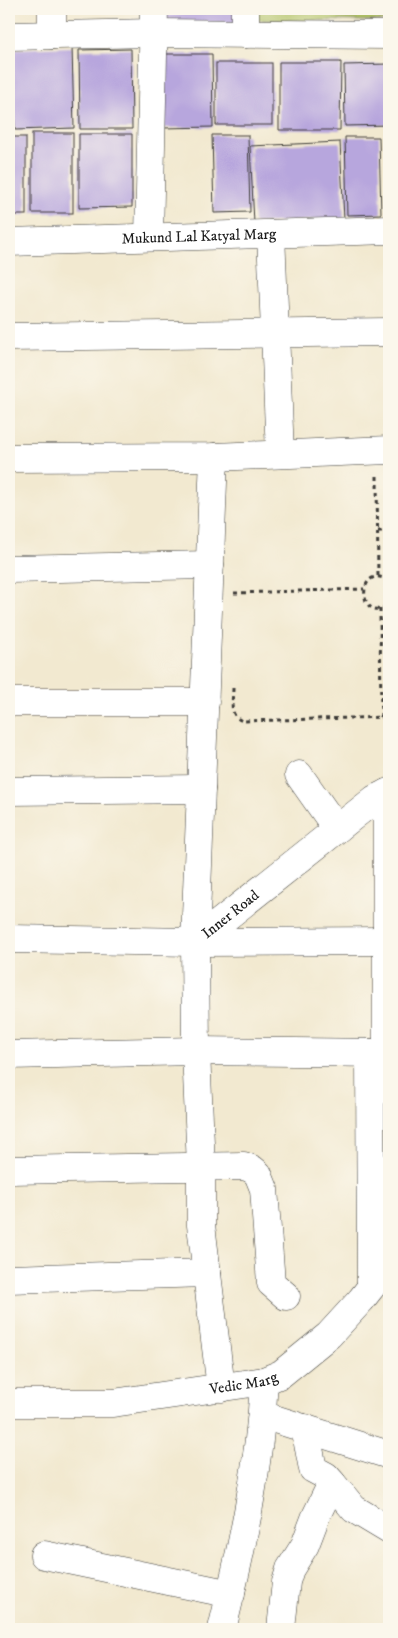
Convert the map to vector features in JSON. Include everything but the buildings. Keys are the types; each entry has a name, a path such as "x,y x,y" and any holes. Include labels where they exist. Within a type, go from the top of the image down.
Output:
{"street":[{"path":"149,237 154,21"},
{"path":"9,36 52,22 154,21 245,21 389,35"},
{"name":"Mukund Lal Katyal Marg","path":"9,242 389,230"},
{"path":"272,234 280,454"},
{"path":"9,337 389,332"},
{"path":"9,458 214,457 389,450"},
{"path":"214,457 195,942 201,1225 220,1388"},
{"path":"9,569 210,565"},
{"path":"9,702 204,702"},
{"path":"299,775 337,829"},
{"path":"9,790 201,789"},
{"path":"9,1055 196,1051 386,1053 388,793"},
{"name":"Inner Road","path":"9,939 195,942 375,799 388,793"},
{"path":"195,942 386,941"},
{"path":"370,1053 371,1287"},
{"path":"9,1170 244,1166 252,1169 258,1174 264,1189 272,1283 286,1296"},
{"name":"Vedic Marg","path":"9,1403 113,1403 264,1381 280,1374 329,1335 389,1264"},
{"path":"9,1279 207,1274"},
{"path":"222,1629 231,1594 258,1453 264,1381"},
{"name":"Vedic Marg","path":"9,1416 52,1403"},
{"path":"262,1415 389,1455"},
{"path":"305,1428 313,1469 326,1476 354,1509 389,1530"},
{"path":"281,1629 286,1582 290,1570 305,1545 332,1483"},
{"path":"44,1555 231,1594"}],"path":[{"path":"377,476 378,578"},
{"path":"378,530 389,531"},
{"path":"389,581 378,578 369,581 364,589 365,600 372,608 380,609 389,605"},
{"path":"231,593 364,589"},
{"path":"380,609 381,718"},
{"path":"233,686 233,714 236,718 243,721 389,717"}],"green space":[{"path":"253,9 389,9 389,21 253,20"}]}
